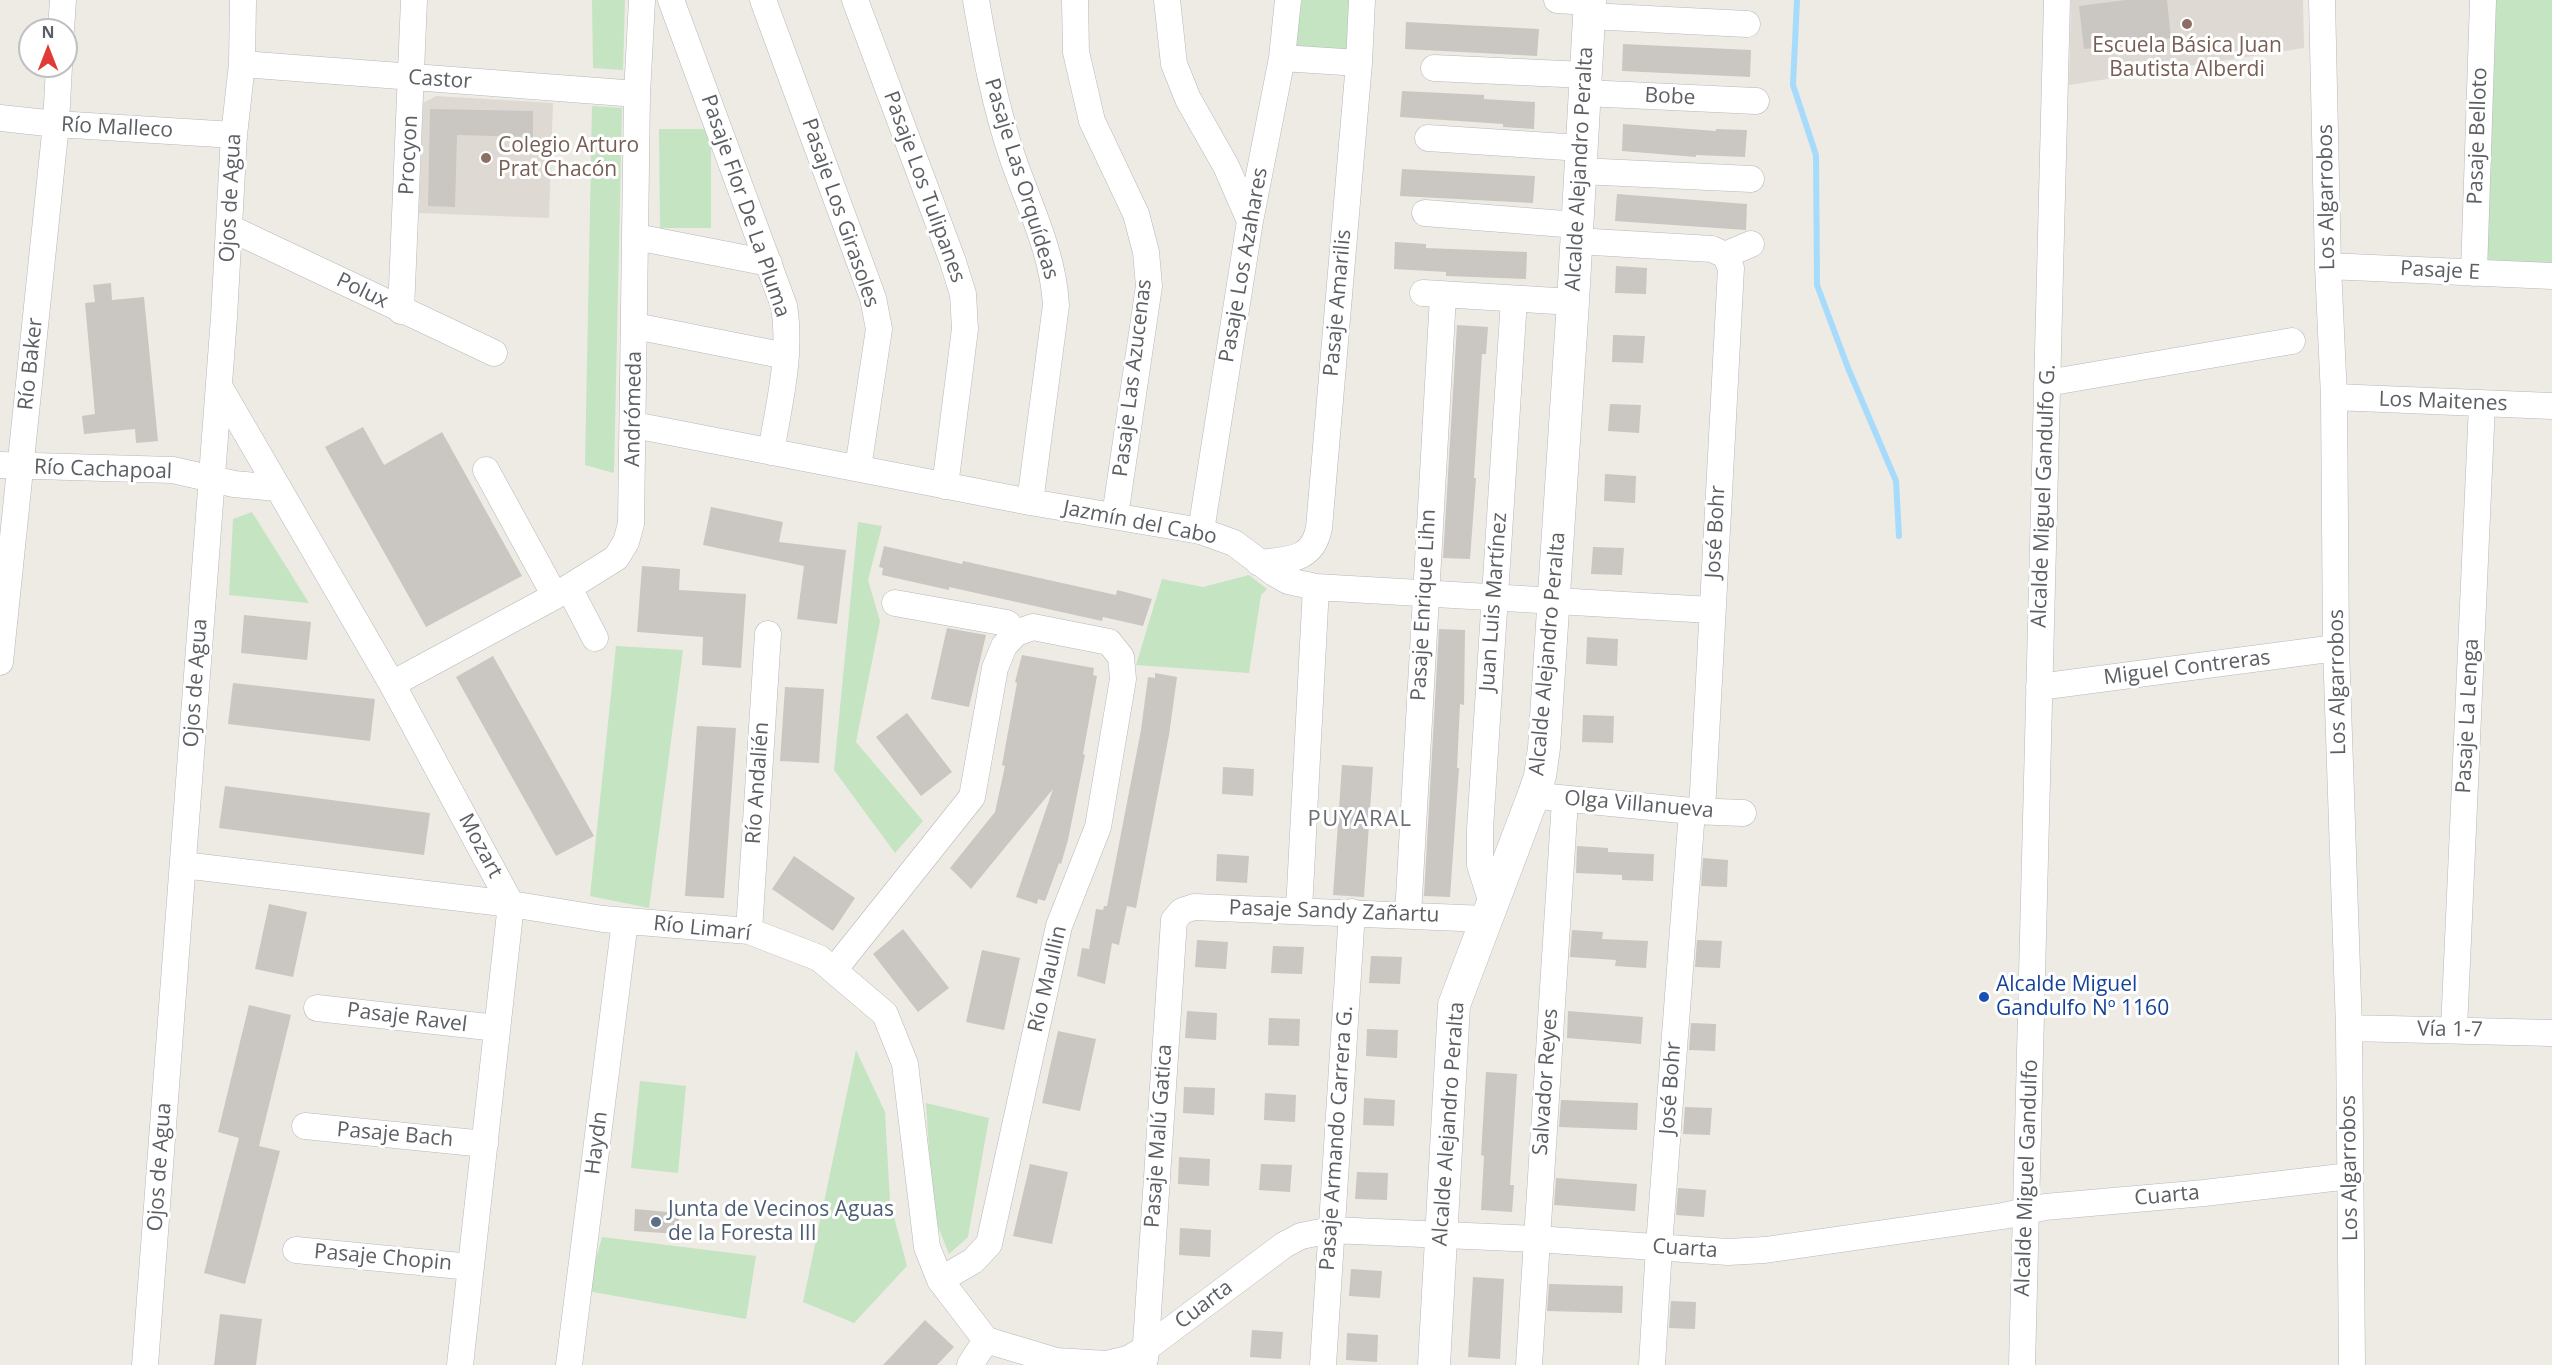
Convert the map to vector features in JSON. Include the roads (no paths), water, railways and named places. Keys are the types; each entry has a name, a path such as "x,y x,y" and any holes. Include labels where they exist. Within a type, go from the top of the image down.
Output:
{"street":[{"path":"62,18 63,0"},
{"name":"Ojos de Agua","path":"145,1365 210,480 219,386 234,135 242,64 243,0"},
{"name":"Procyon","path":"401,311 414,0"},
{"name":"Andrómeda","path":"392,684 562,592 616,558 626,542 631,524 634,425 638,94 642,0"},
{"name":"Pasaje Flor De La Pluma","path":"671,0 784,306 787,324 786,356 771,452"},
{"name":"Pasaje Los Girasoles","path":"763,0 873,298 879,329 858,468"},
{"name":"Pasaje Los Tulipanes","path":"855,0 963,294 965,329 945,486"},
{"name":"Pasaje Las Orquídeas","path":"976,0 988,72 1012,156 1049,256 1055,281 1056,305 1030,502"},
{"name":"Pasaje Las Azucenas","path":"1075,0 1076,52 1092,121 1136,214 1146,252 1149,286 1115,516"},
{"path":"1167,0 1174,64 1188,99 1226,166 1250,221"},
{"name":"Pasaje Los Azahares","path":"1201,531 1250,221 1282,58 1288,0"},
{"name":"Pasaje Amarilis","path":"1259,563 1293,558 1308,552 1316,542 1359,63 1362,0"},
{"path":"1557,0 1589,6 1748,24"},
{"name":"Alcalde Miguel Gandulfo G.","path":"2033,992 2038,687 2057,0"},
{"name":"Los Algarrobos","path":"2322,0 2328,266 2334,397 2336,648 2349,1028 2352,1365"},
{"name":"Pasaje Belloto","path":"2474,273 2483,0"},
{"name":"Alcalde Alejandro Peralta","path":"1434,1365 1454,1005 1534,794 1540,776 1544,748 1573,302 1589,6"},
{"path":"1282,58 1359,63"},
{"name":"Castor","path":"242,64 638,94"},
{"name":"Bobe","path":"1434,69 1756,101"},
{"name":"Río Baker","path":"0,663 10,466 56,124 58,78"},
{"name":"Río Malleco","path":"0,118 56,124 234,135"},
{"path":"1428,138 1751,179"},
{"path":"1425,213 1712,249 1725,255 1751,244"},
{"name":"Polux","path":"230,228 401,311 494,353"},
{"path":"636,237 769,263"},
{"name":"José Bohr","path":"1652,1365 1659,1246 1697,811 1711,610 1731,268 1725,255"},
{"name":"Pasaje E","path":"2328,266 2552,276"},
{"name":"Pasaje Enrique Lihn","path":"1407,915 1425,594 1433,294 1514,299"},
{"path":"1514,299 1573,302"},
{"name":"Juan Luis Martínez","path":"1489,911 1480,865 1480,829 1514,299"},
{"path":"635,326 786,356"},
{"path":"2047,383 2292,341"},
{"name":"Mozart","path":"219,386 392,684 511,904 460,1365"},
{"name":"Los Maitenes","path":"2334,397 2552,406"},
{"name":"Pasaje La Lenga","path":"2454,1029 2482,404"},
{"name":"Jazmín del Cabo","path":"634,425 1030,502 1201,531 1234,543 1259,563 1288,581 1316,587 1711,610"},
{"name":"Río Cachapoal","path":"10,466 173,470 210,480 277,488"},
{"path":"486,470 562,592 595,638"},
{"path":"1299,910 1316,587"},
{"path":"834,970 972,796 995,668 1004,646 1016,633 1007,623 895,603"},
{"name":"Río Maullin","path":"940,1280 973,1262 989,1244 1059,926 1098,827 1123,679 1121,657 1109,642 1033,627 1016,633"},
{"name":"Río Andalién","path":"749,931 768,634"},
{"name":"Miguel Contreras","path":"2038,687 2336,648"},
{"name":"Olga Villanueva","path":"1534,794 1564,800 1743,813"},
{"name":"Salvador Reyes","path":"1529,1365 1564,800"},
{"name":"Río Limarí","path":"183,865 511,904 625,921 749,931 819,958 885,1014 905,1064 927,1247 940,1280 986,1340"},
{"name":"Pasaje Sandy Zañartu","path":"1182,911 1194,907 1407,915 1489,911"},
{"name":"Pasaje Malú Gatica","path":"1145,1357 1174,920 1182,911"},
{"name":"Pasaje Armando Carrera G.","path":"1323,1365 1352,912"},
{"name":"Haydn","path":"569,1365 625,921"},
{"name":"Alcalde Miguel Gandulfo","path":"2022,1365 2033,992"},
{"name":"Pasaje Ravel","path":"317,1008 497,1029"},
{"name":"Vía 1-7","path":"2349,1028 2552,1033"},
{"name":"Pasaje Bach","path":"305,1126 485,1144"},
{"name":"Cuarta","path":"986,1340 1056,1361 1107,1364 1145,1357 1284,1245 1301,1236 1331,1230 1536,1239 1728,1252 1766,1250 2045,1207 2350,1176"},
{"name":"Pasaje Chopin","path":"296,1250 471,1267"},
{"path":"970,1365 986,1340"}],"waterway":[{"path":"1797,0 1793,85 1816,155 1817,285 1848,368 1896,481 1899,536"}],"place":[{"name":"Escuela Básica Juan Bautista Alberdi","path":"2187,24"},
{"name":"Colegio Arturo Prat Chacón","path":"486,158"},
{"name":"Alcalde Miguel Gandulfo Nº 1160","path":"1984,997"},
{"name":"Junta de Vecinos Aguas de la Foresta III","path":"656,1222"}],"district":[{"name":"PUYARAL","path":"1360,820"}]}
